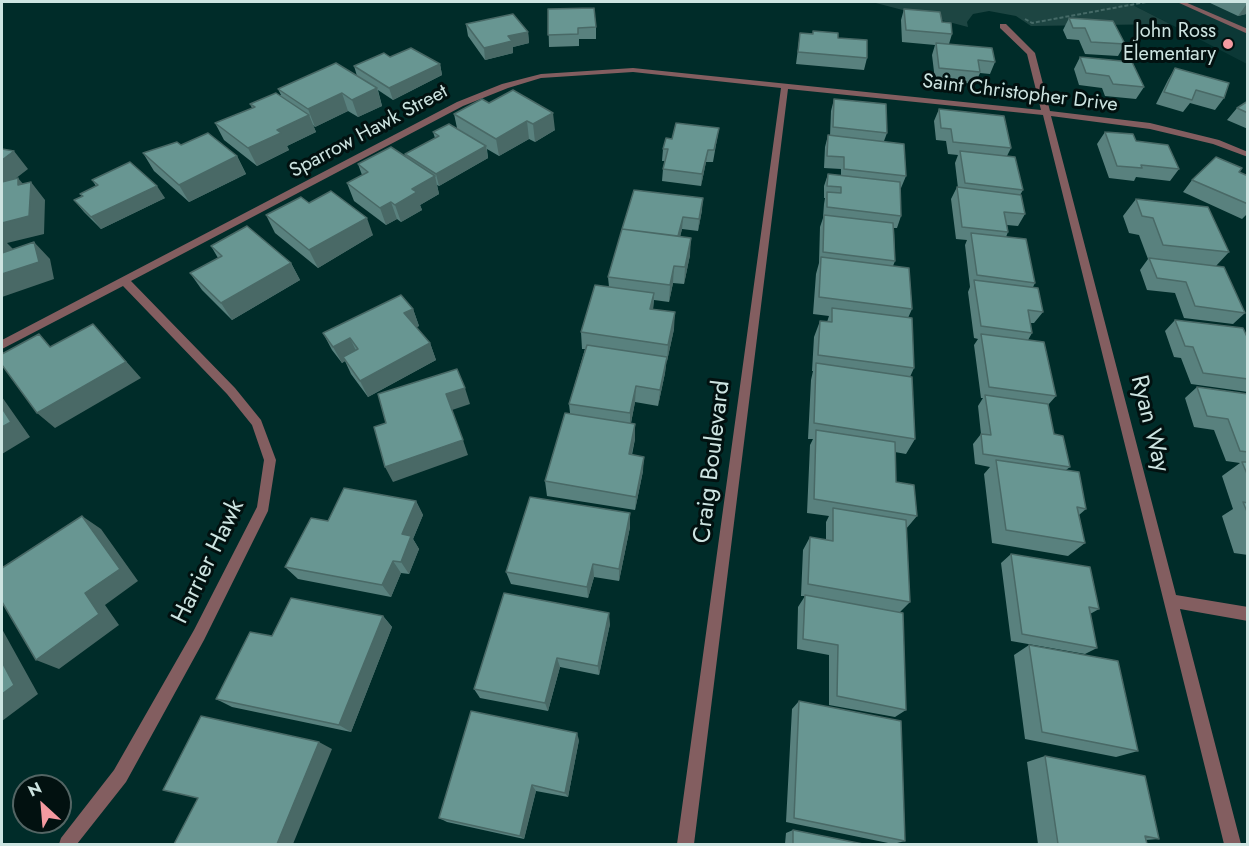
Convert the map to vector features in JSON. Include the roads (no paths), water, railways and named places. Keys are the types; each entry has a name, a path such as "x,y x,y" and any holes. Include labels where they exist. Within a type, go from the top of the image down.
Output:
{"street":[{"path":"1180,2 1248,32"},
{"name":"Ryan Way","path":"1003,26 1031,53 1173,601 1233,844"},
{"name":"Sparrow Hawk Street","path":"2,345 460,104 505,86 541,76 580,71 633,70 785,85"},
{"name":"Saint Christopher Drive","path":"785,85 1150,126 1216,142 1248,155"},
{"name":"Craig Boulevard","path":"685,844 785,85"},
{"name":"Harrier Hawk","path":"67,844 120,776 199,635 263,507 270,460 257,423 231,392 124,280"},
{"path":"1173,601 1248,614"}],"place":[{"name":"John Ross Elementary","path":"1228,44"}]}
